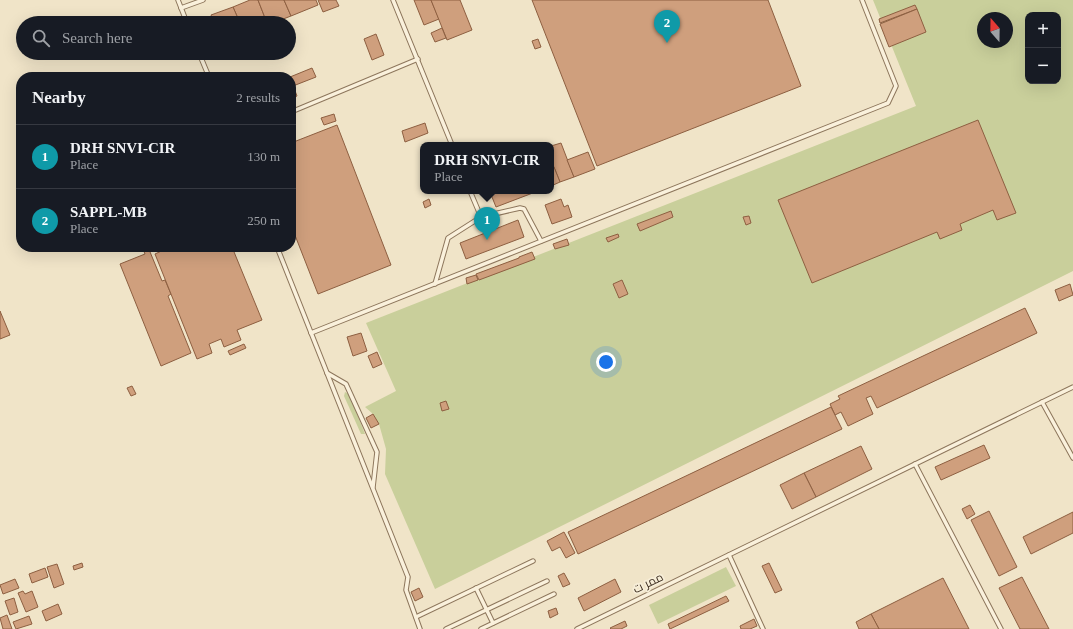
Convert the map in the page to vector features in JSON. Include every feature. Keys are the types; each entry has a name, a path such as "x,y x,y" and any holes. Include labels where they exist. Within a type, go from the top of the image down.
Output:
{"lane":[{"path":"178,0 184,16"},
{"path":"181,8 202,0"},
{"path":"393,0 451,142"},
{"path":"311,333 888,103 896,86 862,0"},
{"path":"296,110 418,59"},
{"path":"202,60 207,72"},
{"path":"471,194 481,217"},
{"path":"435,284 448,238 481,217 520,208 524,209 541,241"},
{"path":"279,252 408,577 406,590 420,629"},
{"path":"327,373 346,384 377,452 373,488"},
{"name":"ممر ت","path":"577,629 1073,387"},
{"path":"1042,402 1073,458"},
{"path":"915,464 1001,629"},
{"path":"729,555 763,629"},
{"path":"416,617 533,561"},
{"path":"446,629 547,581"},
{"path":"476,588 493,623"},
{"path":"481,629 554,594"}],"green space":[{"path":"873,0 1073,0 1073,271 435,589 385,474 386,449 379,424 373,414 365,407 396,391 366,323 916,106"},
{"path":"345,392 349,394 365,434 361,434 344,396"},
{"path":"726,567 736,586 658,624 649,605"}],"building":[{"path":"250,0 258,0 264,16 237,16 233,7"},
{"path":"258,0 284,0 291,16 264,16"},
{"path":"284,0 316,0 318,5 291,16"},
{"path":"318,0 336,0 339,6 323,12"},
{"path":"414,0 431,0 439,19 424,25"},
{"path":"431,0 460,0 472,30 447,40"},
{"path":"532,0 768,0 801,86 597,166"},
{"path":"915,5 917,9 880,23 879,19"},
{"path":"233,7 237,16 211,16"},
{"path":"917,9 926,32 889,47 880,24"},
{"path":"442,28 446,38 435,42 431,33"},
{"path":"376,34 384,55 372,60 364,39"},
{"path":"538,39 541,47 535,49 532,41"},
{"path":"312,68 316,77 296,85 296,75"},
{"path":"334,114 336,121 324,125 321,118"},
{"path":"978,120 1016,213 997,220 993,210 960,224 962,230 940,239 937,232 812,283 778,200"},
{"path":"425,123 428,133 405,142 402,131"},
{"path":"337,125 391,265 318,294 296,238 296,141"},
{"path":"561,143 574,177 560,182 554,167 554,145"},
{"path":"588,152 595,169 574,177 567,160"},
{"path":"554,167 560,182 554,185"},
{"path":"491,194 530,194 496,207"},
{"path":"429,199 431,205 425,208 423,202"},
{"path":"561,199 564,207 568,205 572,217 552,224 545,205"},
{"path":"671,211 673,217 640,231 637,224"},
{"path":"749,216 751,223 746,225 743,217"},
{"path":"518,220 524,237 466,259 460,243"},
{"path":"618,234 619,237 608,242 606,238"},
{"path":"567,239 569,245 555,249 553,244"},
{"path":"144,252 150,252 162,281 165,280 171,294 168,296 191,353 161,366 120,264 145,254"},
{"path":"159,252 234,252 262,320 237,330 241,340 224,347 221,339 209,344 212,353 197,359 155,254"},
{"path":"532,252 535,259 479,280 476,274 519,258"},
{"path":"476,275 478,280 467,284 466,278"},
{"path":"622,280 628,294 619,298 613,284"},
{"path":"1070,284 1073,295 1059,301 1055,290"},
{"path":"1025,308 1037,333 877,408 871,396 866,398 873,414 848,426 841,412 835,415 830,404 840,399 838,396"},
{"path":"0,311 10,335 0,339"},
{"path":"361,333 367,351 353,356 347,337"},
{"path":"244,344 246,348 230,355 228,351"},
{"path":"377,352 382,364 373,368 368,356"},
{"path":"132,386 136,394 131,396 127,388"},
{"path":"446,401 449,409 442,411 440,403"},
{"path":"831,407 842,429 578,554 568,532"},
{"path":"373,414 379,424 371,428 366,418"},
{"path":"984,445 990,458 941,480 935,467"},
{"path":"861,446 872,469 816,497 804,473"},
{"path":"804,473 816,497 792,509 780,485"},
{"path":"970,505 975,514 967,519 962,509"},
{"path":"989,511 1017,567 999,576 971,520"},
{"path":"1073,512 1073,533 1031,554 1023,537"},
{"path":"564,532 575,553 566,558 560,547 552,551 547,541"},
{"path":"82,563 83,567 74,570 73,566"},
{"path":"769,563 782,590 775,593 762,566"},
{"path":"57,564 64,584 54,588 47,567"},
{"path":"45,568 48,577 32,583 29,574"},
{"path":"564,573 570,584 563,587 558,576"},
{"path":"1022,577 1049,629 1020,629 999,588"},
{"path":"943,578 969,629 879,629 871,614"},
{"path":"15,579 19,588 3,594 0,585"},
{"path":"615,579 621,592 584,611 578,598"},
{"path":"419,588 423,597 415,601 411,592"},
{"path":"23,591 25,594 32,591 38,607 26,612 18,593"},
{"path":"726,596 729,601 670,629 668,624"},
{"path":"14,598 18,612 10,615 5,601"},
{"path":"58,604 62,614 46,621 42,611"},
{"path":"556,608 558,614 550,618 548,611"},
{"path":"871,614 879,629 859,629 856,622"},
{"path":"7,615 12,629 3,629 0,618"},
{"path":"29,616 32,624 16,629 13,622"},
{"path":"754,619 757,626 750,629 741,629 740,626"},
{"path":"625,621 627,626 621,629 610,628"}],"place":[{"name":"SAPPL-MB","path":"667,43"},
{"name":"DRH SNVI-CIR","path":"487,240"}]}
